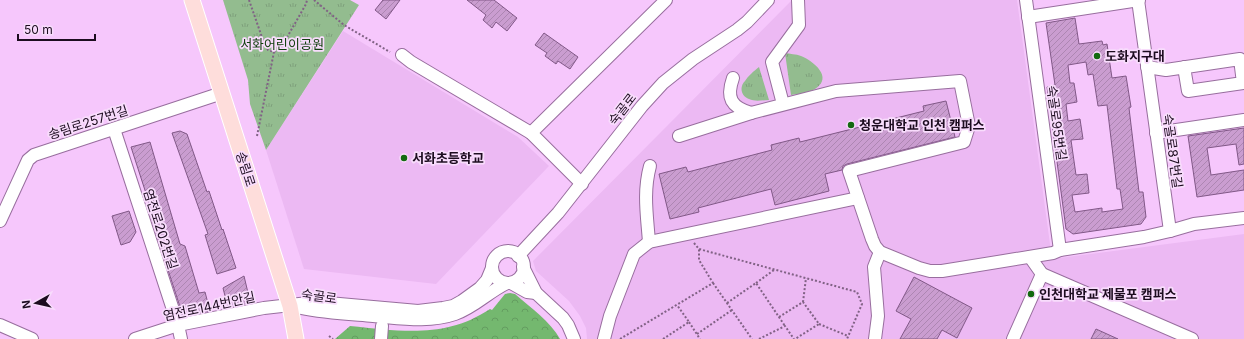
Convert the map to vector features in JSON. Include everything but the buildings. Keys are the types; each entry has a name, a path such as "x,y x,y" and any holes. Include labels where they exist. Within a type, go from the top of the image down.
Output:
{"main road":[{"name":"송림로","path":"192,0 290,306 296,339"}],"street":[{"path":"531,133 666,0"},
{"name":"숙골로","path":"290,306 321,312 407,319 436,319 466,310 492,291 518,279 521,275 521,261 642,106 663,83 693,59 737,30 768,0"},
{"path":"783,104 772,62 799,25 798,0"},
{"name":"숙골로95번길","path":"1026,0 1060,250"},
{"path":"1028,16 1138,0"},
{"name":"숙골로87번길","path":"1138,0 1170,230"},
{"path":"396,54 531,133 582,184"},
{"path":"1147,67 1166,70 1240,59 1243,83 1188,91 1184,68"},
{"path":"733,78 730,86 731,101 736,107 751,113"},
{"path":"679,136 751,113 836,91 960,81 970,126 964,142 849,171 873,242 880,252 930,271 942,272 1052,253 1060,250 1144,237 1194,224 1244,218"},
{"name":"송림로257번길","path":"0,221 28,160 34,155 222,93"},
{"path":"1156,133 1244,120"},
{"name":"염전로202번길","path":"114,129 178,325 181,339"},
{"path":"649,242 645,197 647,176 650,166"},
{"path":"604,339 610,316 634,254 649,242 858,198"},
{"name":"숙골로","path":"290,306 317,302 418,311 443,308 453,306 480,288 487,280 494,259 501,253 510,252 521,261"},
{"path":"875,339 878,316 874,266 880,252"},
{"path":"1030,257 1042,274 1192,339"},
{"path":"521,261 536,293 563,318 574,339"},
{"path":"492,268 495,277 502,282 509,283 527,292 536,293"},
{"path":"1013,339 1042,274"},
{"name":"염전로144번안길","path":"135,339 178,325 264,308 290,306"},
{"path":"0,324 32,339"},
{"path":"381,339 382,326"}],"path":[{"path":"249,0 264,43 268,50 274,52 281,48 307,0"},
{"path":"314,0 344,25 396,54"},
{"path":"257,136 274,52"},
{"path":"752,339 699,260 699,250 857,292 862,304 847,339"},
{"path":"727,303 756,284 774,269"},
{"path":"806,278 804,302 818,324 848,336"},
{"path":"620,339 713,283"},
{"path":"756,284 794,339 818,324"},
{"path":"779,317 804,302"},
{"path":"677,304 700,339"},
{"path":"697,334 732,310"},
{"path":"663,339 689,322"},
{"path":"759,339 785,326"},
{"path":"329,336 333,339"}],"shaded area":[{"name":"청운대학교 인천 캠퍼스","path":"792,0 1017,0 1052,259 1244,234 1244,339 587,339 586,328 580,316 569,301 536,271 533,261"},
{"name":"서화초등학교","path":"343,31 518,137 549,166 436,284 304,269 266,150"}],"green space":[{"name":"서화어린이공원","path":"223,0 350,0 359,5 266,150 250,104 248,80"},
{"path":"785,53 801,56 816,65 820,70 823,79 815,89 791,95"},
{"path":"759,67 769,100 751,100 744,96 742,91 743,83 749,75"},
{"path":"505,294 515,294 540,315 560,339 335,339 350,326 387,330 422,331 456,325 473,319 490,309 492,310"}],"place":[{"name":"도화지구대","path":"1097,56"},
{"name":"청운대학교 인천 캠퍼스","path":"851,125"},
{"name":"서화초등학교","path":"404,158"},
{"name":"인천대학교 제물포 캠퍼스","path":"1031,294"}]}
